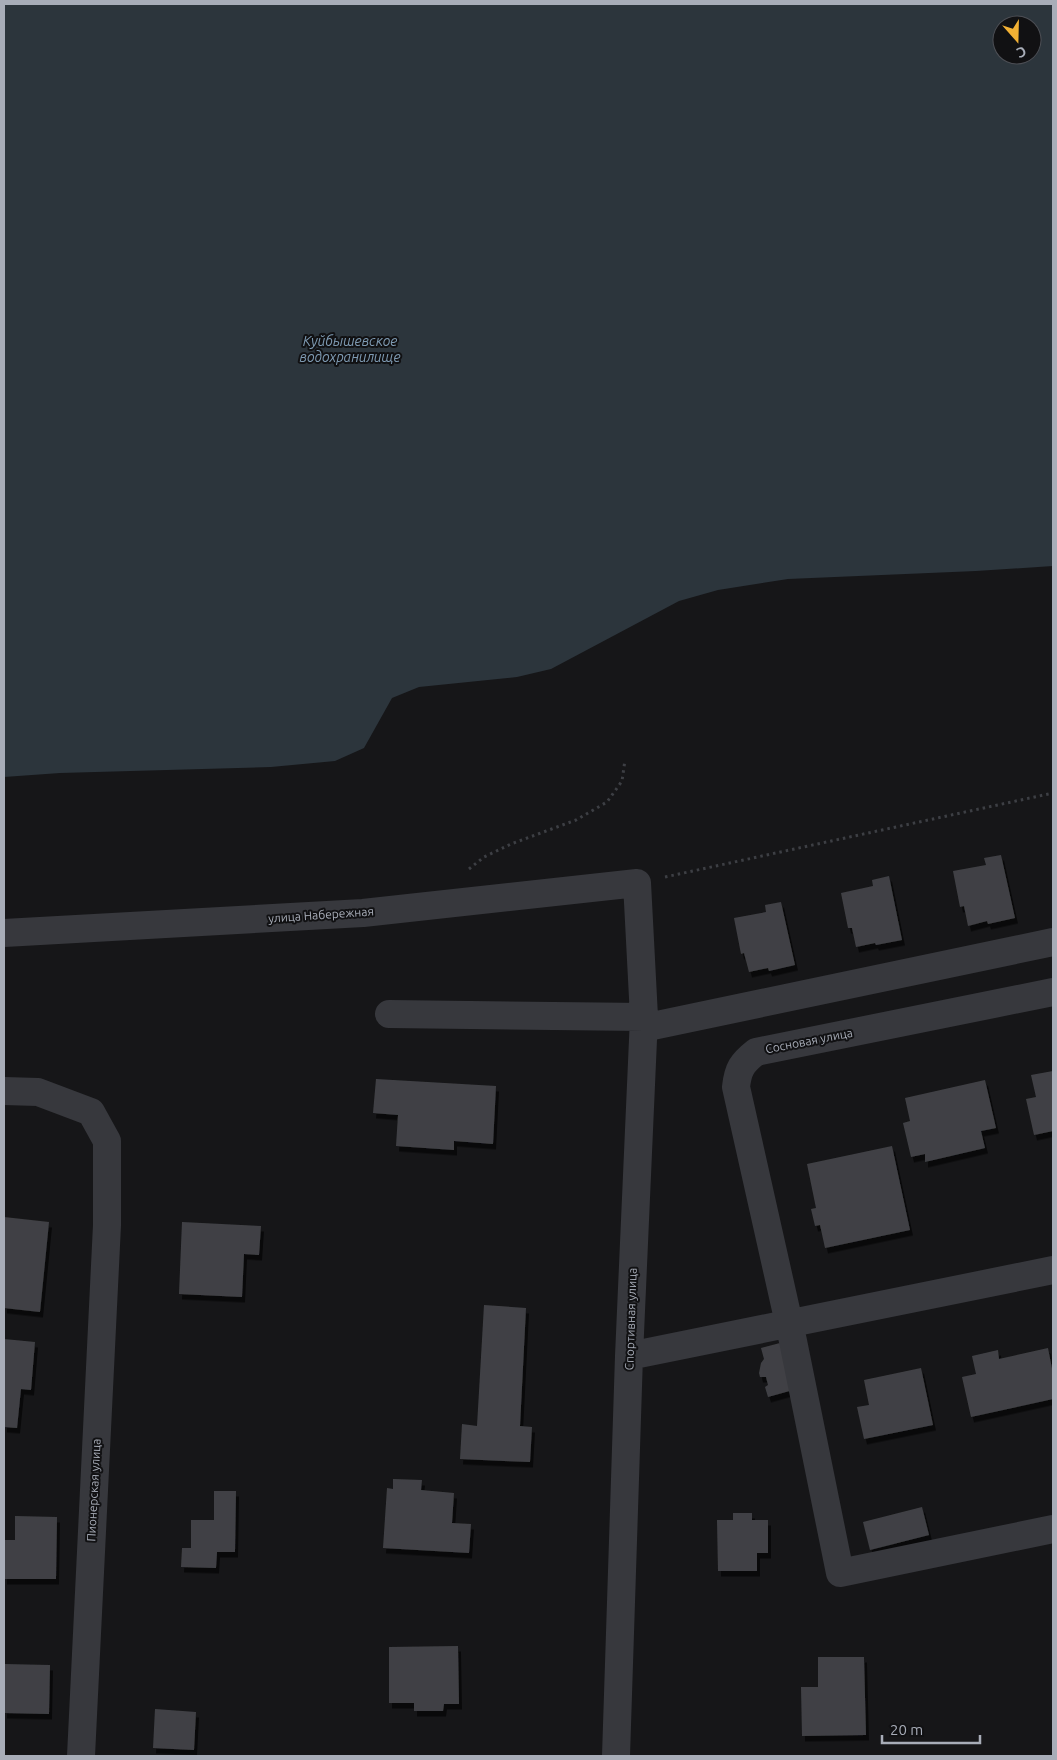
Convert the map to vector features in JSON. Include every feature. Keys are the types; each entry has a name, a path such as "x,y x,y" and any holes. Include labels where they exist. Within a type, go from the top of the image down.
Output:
{"street":[{"name":"улица Набережная","path":"4,933 363,913 637,883"},
{"name":"Спортивная улица","path":"616,1756 629,1356 643,1022 637,883"},
{"path":"389,1014 643,1022 1053,942"},
{"name":"Сосновая улица","path":"1053,992 756,1052 744,1062 737,1074 736,1087 791,1332 840,1573 1053,1529"},
{"name":"Пионерская улица","path":"4,1091 38,1092 91,1112 107,1141 107,1225 81,1756"},
{"path":"629,1356 791,1332 1053,1270"}],"path":[{"path":"434,905 456,880 484,858 512,844 576,820 607,802 622,781 625,760"},
{"path":"637,883 1053,793"}],"water":[{"name":"Куйбышевское водохранилище","path":"4,4 1053,4 1053,566 788,579 718,590 679,601 551,669 517,677 419,687 392,698 364,748 335,761 271,767 60,773 4,777"}],"building":[{"path":"1001,855 1015,918 988,924 987,921 968,926 964,906 960,907 953,871 986,865 984,858"},
{"path":"889,876 902,940 856,947 852,928 848,928 841,893 873,886 872,880"},
{"path":"781,902 795,965 769,971 768,968 749,972 744,953 741,954 734,918 766,912 765,905"},
{"path":"1053,1071 1053,1131 1034,1135 1026,1099 1036,1097 1031,1075"},
{"path":"376,1079 496,1086 493,1144 454,1141 454,1150 396,1146 398,1115 373,1113"},
{"path":"985,1080 996,1128 981,1131 985,1148 925,1162 925,1154 911,1157 903,1123 910,1121 905,1098"},
{"path":"892,1146 910,1230 825,1248 820,1225 815,1226 811,1209 816,1208 807,1164"},
{"path":"4,1217 49,1222 40,1312 4,1308"},
{"path":"182,1222 261,1226 259,1255 244,1254 242,1297 179,1294"},
{"path":"484,1305 526,1308 520,1426 532,1427 530,1462 460,1459 462,1424 477,1426"},
{"path":"4,1339 35,1342 31,1390 21,1389 17,1428 4,1427"},
{"path":"780,1343 793,1390 768,1397 765,1387 768,1385 766,1377 760,1377 759,1373 764,1359 761,1348"},
{"path":"1048,1348 1053,1374 1053,1399 971,1417 962,1377 976,1374 972,1356 998,1350 999,1359"},
{"path":"921,1368 933,1425 864,1439 857,1407 869,1405 864,1380"},
{"path":"393,1479 422,1480 421,1490 454,1493 452,1523 471,1524 469,1553 383,1548 387,1488 393,1489"},
{"path":"214,1491 236,1491 235,1552 217,1552 216,1568 181,1567 182,1548 191,1548 191,1520 214,1520"},
{"path":"922,1507 929,1535 870,1550 863,1522"},
{"path":"733,1513 752,1513 752,1520 768,1520 768,1553 757,1553 757,1571 718,1571 717,1520 733,1520"},
{"path":"15,1516 57,1517 56,1579 4,1579 4,1540 15,1540"},
{"path":"458,1646 459,1704 444,1704 443,1711 414,1711 414,1703 389,1703 389,1647"},
{"path":"818,1657 864,1657 866,1735 802,1736 801,1687 818,1687"},
{"path":"4,1664 50,1665 49,1714 4,1713"},
{"path":"155,1709 196,1712 194,1750 153,1748"}]}
